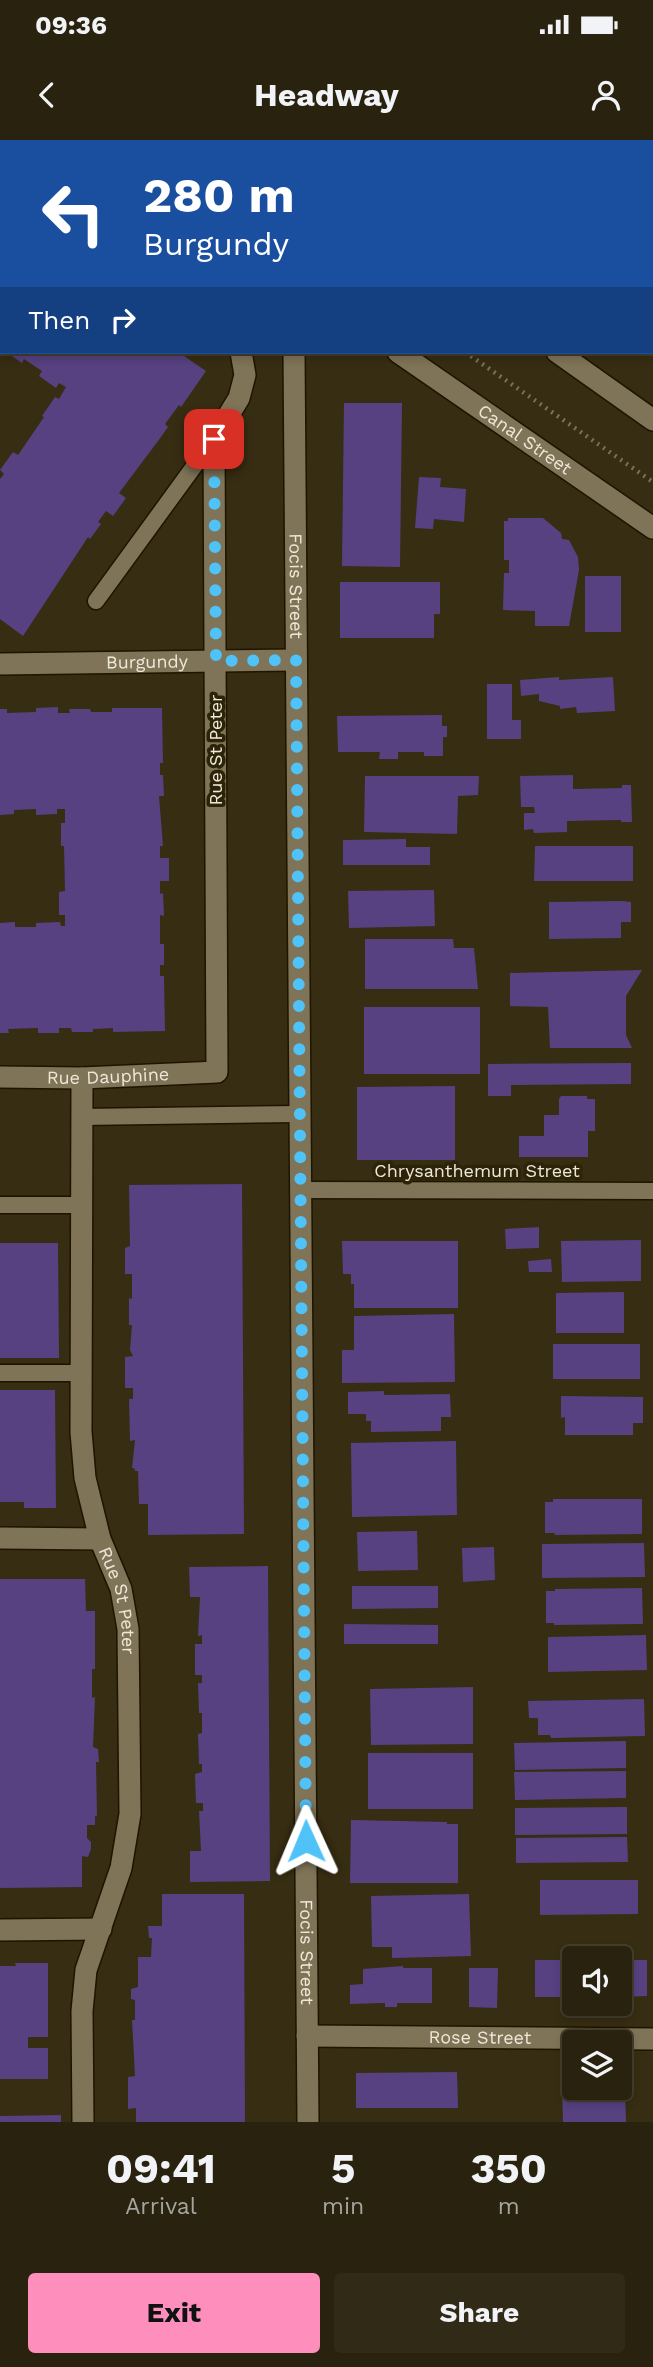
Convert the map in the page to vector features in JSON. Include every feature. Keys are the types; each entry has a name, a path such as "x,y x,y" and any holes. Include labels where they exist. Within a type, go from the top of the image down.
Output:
{"street":[{"path":"214,439 239,398 245,375 241,354"},
{"name":"Focis Street","path":"294,354 308,2122"},
{"name":"Canal Street","path":"401,354 653,528"},
{"path":"559,354 653,420"},
{"name":"Rue St Peter","path":"214,439 217,1072"},
{"name":"Burgundy","path":"0,664 296,660"},
{"name":"Rue Dauphine","path":"0,1076 82,1078 217,1072"},
{"name":"Rue St Peter","path":"82,1078 81,1432 85,1478 100,1539 121,1589 128,1629 130,1814 121,1868 86,1970 82,2011 83,2122"},
{"path":"0,1538 100,1539"},
{"path":"0,1930 101,1929"},
{"name":"Rose Street","path":"307,2036 653,2039"}],"lane":[{"path":"96,601 214,439"},
{"path":"81,1117 299,1114"},
{"name":"Chrysanthemum Street","path":"300,1190 653,1191"},
{"path":"0,1205 80,1205"},
{"path":"0,1373 82,1373"}],"path":[{"path":"468,354 653,482"}],"building":[{"path":"9,354 181,354 206,371 181,407 179,405 165,424 168,427 119,493 126,498 113,516 106,511 98,522 101,524 90,539 88,537 23,636 0,619 0,479 4,474 0,470 13,452 18,455 55,397 59,399 66,387 59,383 56,388 39,376 42,371 24,359 22,363"},
{"path":"344,403 402,403 400,567 342,566"},
{"path":"419,477 441,478 440,487 466,489 464,522 434,519 433,529 415,528"},
{"path":"508,518 543,518 561,533 562,539 569,540 578,557 579,570 569,626 535,626 535,611 503,610 504,573 509,573 509,560 504,560 504,521 508,521"},
{"path":"585,576 621,576 621,632 585,632"},
{"path":"340,582 440,582 440,614 434,614 434,638 340,638"},
{"path":"559,677 559,680 613,677 615,711 577,713 576,707 560,709 560,706 539,701 539,694 521,696 520,680"},
{"path":"487,684 512,684 512,720 521,720 521,739 487,739"},
{"path":"58,707 58,713 70,713 69,709 112,712 112,708 162,708 163,763 160,763 160,775 163,775 164,796 159,796 163,846 160,846 160,858 169,858 169,881 160,881 164,916 160,915 160,944 164,944 164,965 160,965 160,976 164,976 165,1031 113,1032 113,1028 72,1032 71,1028 59,1028 59,1033 38,1033 38,1028 8,1029 9,1033 0,1033 0,923 15,922 15,927 36,927 36,923 60,922 61,926 65,926 65,915 59,915 59,892 65,891 61,823 65,823 65,809 57,809 57,814 36,815 36,809 14,810 14,814 0,815 0,709 7,709 7,713 36,712 36,708"},
{"path":"442,715 442,726 447,726 447,737 443,737 443,756 424,756 424,752 398,752 398,759 379,759 380,752 338,752 337,716"},
{"path":"573,775 573,789 622,788 622,785 631,785 632,822 567,821 567,832 534,833 533,829 524,830 524,813 535,813 534,807 521,807 520,776"},
{"path":"365,776 479,776 478,795 458,796 457,834 364,832"},
{"path":"406,839 406,847 430,847 430,865 343,865 343,840"},
{"path":"535,846 633,846 633,881 534,881"},
{"path":"434,890 435,926 349,928 348,891"},
{"path":"549,902 631,902 631,922 621,922 621,938 549,939"},
{"path":"365,939 453,939 454,948 474,948 478,989 365,989"},
{"path":"642,970 626,996 626,1035 632,1048 550,1048 548,1007 510,1006 510,973"},
{"path":"364,1007 480,1007 480,1074 364,1074"},
{"path":"631,1063 631,1084 511,1085 511,1096 488,1096 488,1064"},
{"path":"455,1086 455,1160 357,1160 357,1087"},
{"path":"561,1096 587,1096 587,1099 595,1099 595,1131 588,1131 588,1157 519,1157 519,1136 544,1136 544,1115 559,1115"},
{"path":"242,1184 244,1534 148,1535 148,1504 139,1504 138,1471 132,1468 135,1440 130,1441 129,1399 133,1399 133,1388 125,1388 125,1357 133,1356 130,1350 132,1325 129,1325 132,1274 125,1274 125,1248 130,1246 129,1185"},
{"path":"539,1227 539,1248 506,1249 505,1229"},
{"path":"641,1240 641,1281 562,1282 561,1241"},
{"path":"342,1241 458,1241 458,1308 354,1308 354,1284 351,1284 351,1274 343,1274"},
{"path":"0,1243 58,1243 59,1358 0,1358"},
{"path":"551,1259 552,1272 529,1272 528,1261"},
{"path":"624,1292 624,1333 556,1333 556,1293"},
{"path":"454,1314 455,1382 342,1383 342,1350 354,1350 354,1316"},
{"path":"553,1344 640,1344 640,1379 553,1379"},
{"path":"0,1390 55,1390 56,1508 24,1508 24,1502 0,1502"},
{"path":"384,1391 384,1395 450,1394 451,1417 441,1417 441,1431 371,1432 371,1421 366,1421 366,1414 348,1414 348,1392"},
{"path":"561,1396 643,1397 643,1423 633,1423 633,1435 565,1435 565,1417 561,1418"},
{"path":"456,1441 457,1515 352,1517 351,1443"},
{"path":"553,1499 642,1499 642,1534 545,1533 545,1502 553,1502"},
{"path":"417,1531 418,1570 358,1571 357,1532"},
{"path":"644,1543 645,1577 542,1578 542,1544"},
{"path":"494,1547 495,1580 463,1582 462,1548"},
{"path":"268,1566 270,1881 190,1882 190,1851 201,1851 199,1811 203,1811 203,1803 196,1803 195,1774 202,1772 202,1764 199,1764 198,1734 202,1733 202,1713 199,1713 198,1683 202,1683 202,1675 195,1675 195,1644 202,1644 202,1635 198,1636 200,1597 190,1597 189,1567"},
{"path":"0,1579 85,1579 86,1611 95,1611 92,1698 95,1697 93,1747 98,1749 99,1762 96,1762 97,1816 95,1825 87,1825 87,1838 91,1842 91,1849 88,1857 82,1856 82,1887 0,1888"},
{"path":"352,1586 438,1586 438,1608 352,1609"},
{"path":"642,1588 643,1624 546,1623 546,1591"},
{"path":"344,1624 438,1625 438,1644 344,1644"},
{"path":"646,1635 647,1670 548,1672 548,1637"},
{"path":"473,1687 473,1744 371,1745 370,1689"},
{"path":"644,1699 645,1736 551,1738 550,1735 538,1735 538,1718 529,1718 528,1701"},
{"path":"626,1741 626,1768 515,1770 514,1743"},
{"path":"368,1753 473,1753 473,1809 368,1809"},
{"path":"626,1771 626,1798 515,1800 514,1772"},
{"path":"627,1807 627,1834 515,1835 515,1808"},
{"path":"351,1820 458,1824 458,1883 350,1883"},
{"path":"627,1837 628,1862 516,1863 516,1838"},
{"path":"540,1880 638,1880 638,1914 540,1915"},
{"path":"162,1894 244,1894 245,2122 136,2122 136,2108 128,2109 128,2077 135,2076 132,2020 135,2020 135,2000 131,1999 131,1989 138,1987 138,1957 151,1957 152,1938 149,1938 148,1926 162,1926"},
{"path":"469,1894 471,1956 392,1958 392,1947 372,1947 371,1896"},
{"path":"535,1960 562,1960 562,1997 535,1997"},
{"path":"632,1960 647,1960 647,1996 632,1997"},
{"path":"15,1963 48,1963 48,2037 28,2037 28,2048 48,2048 48,2079 0,2079 0,1966 16,1966"},
{"path":"403,1966 432,1968 432,2003 397,2003 397,2007 385,2007 385,2003 350,2004 350,1985 363,1984 363,1969"},
{"path":"469,1968 498,1968 497,2008 469,2007"},
{"path":"457,2072 458,2108 356,2108 356,2073"},
{"path":"562,2100 625,2100 626,2122 563,2122"},
{"path":"61,2115 61,2122 0,2122 0,2116"}],"route":[{"path":"214,439 216,661 296,660 306,1841"}]}
